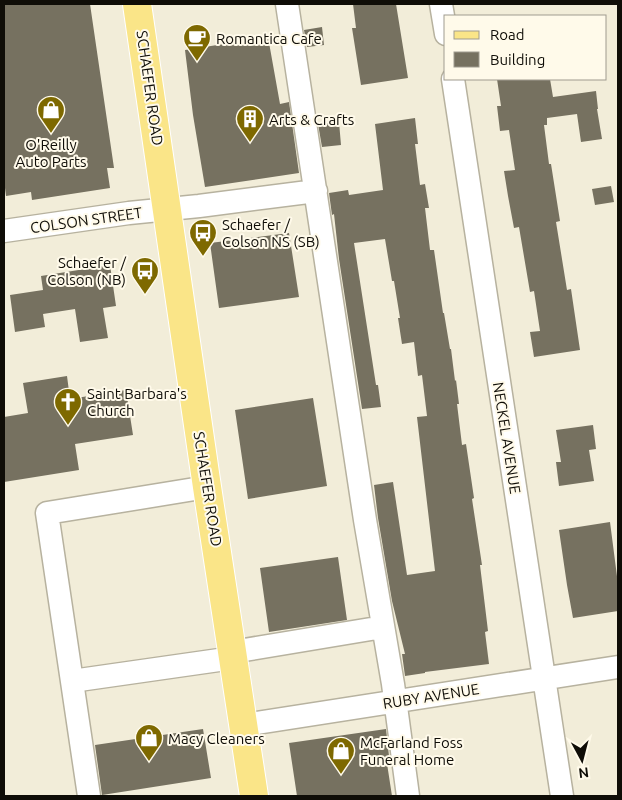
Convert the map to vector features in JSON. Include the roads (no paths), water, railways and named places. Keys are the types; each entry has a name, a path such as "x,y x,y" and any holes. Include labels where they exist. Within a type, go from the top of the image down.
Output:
{"main road":[{"name":"SCHAEFER ROAD","path":"137,4 254,796"}],"street":[{"path":"287,4 408,796"},
{"path":"441,4 444,22"},
{"name":"NECKEL AVENUE","path":"453,80 562,796"},
{"name":"COLSON STREET","path":"4,231 129,213 168,210 316,191"},
{"path":"89,796 47,512 207,487"},
{"path":"72,681 233,655 383,627"},
{"name":"RUBY AVENUE","path":"243,725 618,668"}],"place":[{"name":"Romantica Cafe","path":"197,62"},
{"name":"O'Reilly Auto Parts","path":"51,134"},
{"name":"Arts & Crafts","path":"250,143"},
{"name":"Schaefer / Colson NS (SB)","path":"203,257"},
{"name":"Schaefer / Colson (NB)","path":"145,295"},
{"name":"Saint Barbara's Church","path":"68,426"},
{"name":"Macy Cleaners","path":"149,762"},
{"name":"McFarland Foss Funeral Home","path":"341,775"}]}
